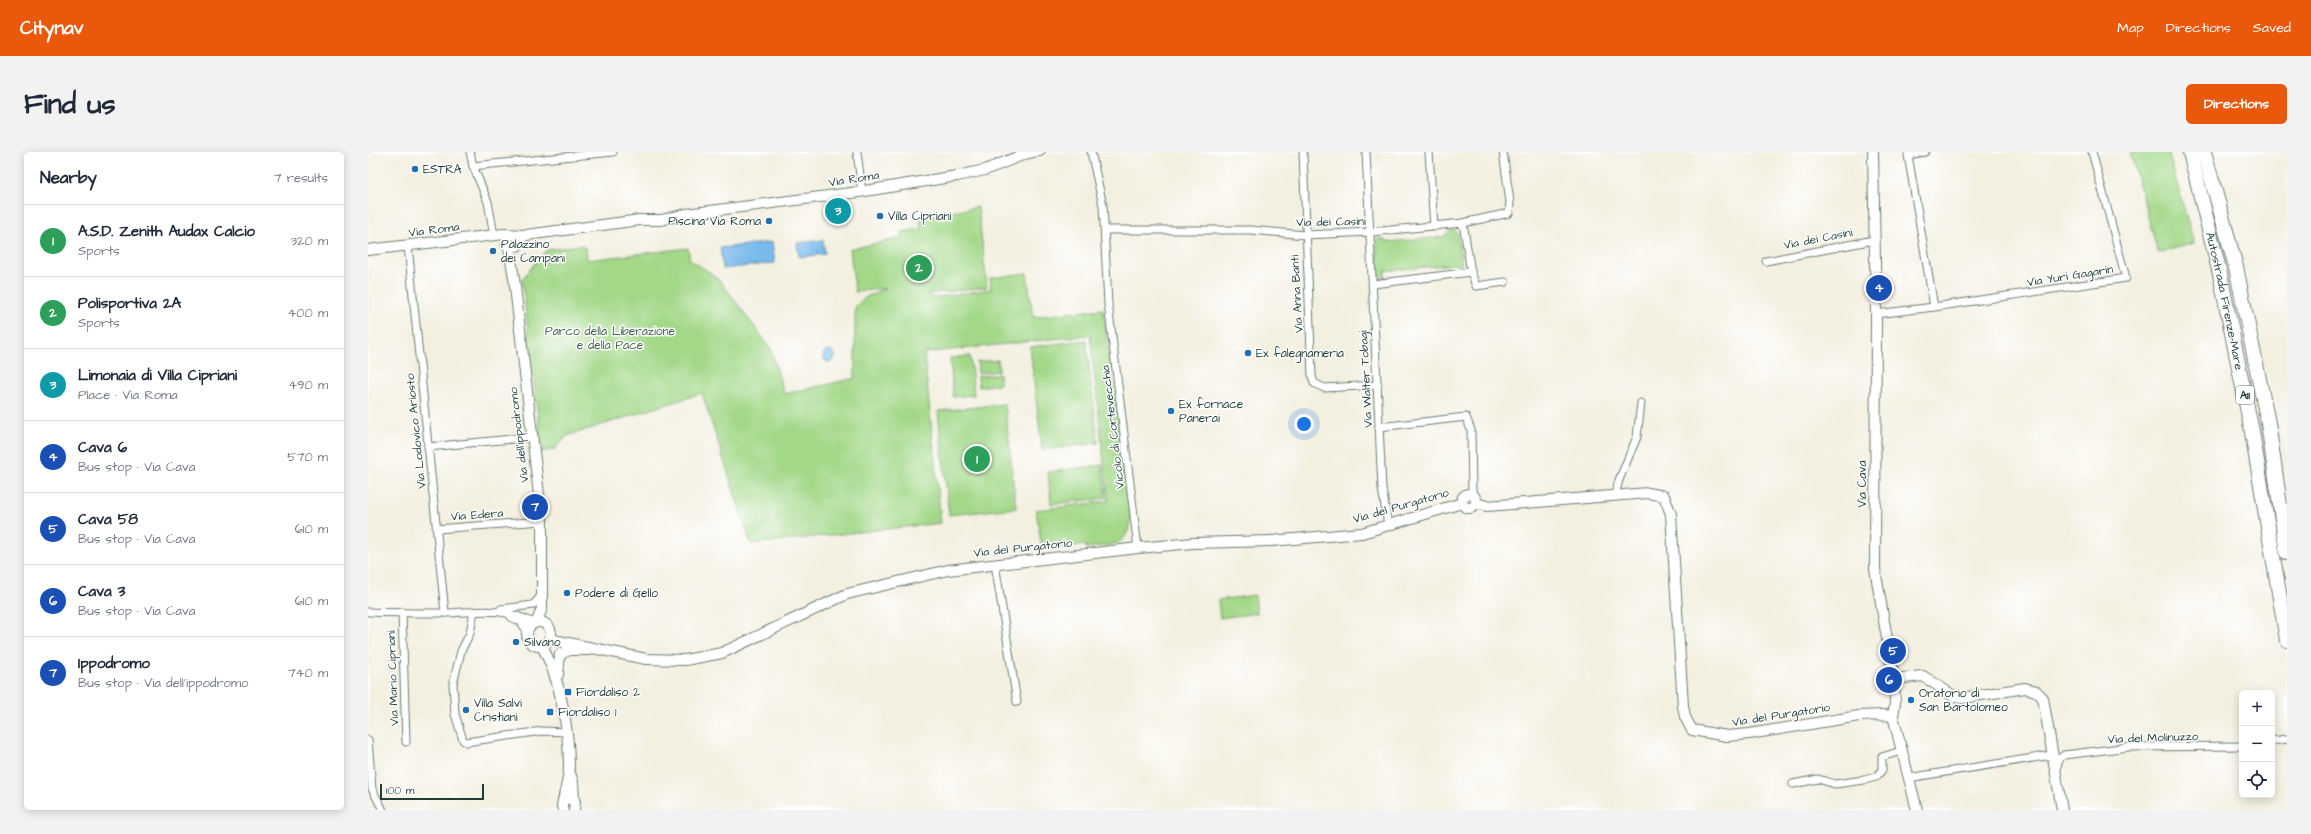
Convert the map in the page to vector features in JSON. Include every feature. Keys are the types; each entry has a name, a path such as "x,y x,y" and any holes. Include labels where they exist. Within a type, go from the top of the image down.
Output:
{"highway":[{"name":"Autostrada Firenze-Mare","path":"2190,152 2220,274 2252,432 2287,640"},
{"name":"Autostrada Firenze-Mare","path":"2204,152 2236,268 2268,424 2287,553"}],"street":[{"path":"470,152 473,166 488,202 510,237"},
{"path":"473,166 613,152"},
{"path":"857,152 862,191"},
{"name":"Via Roma","path":"368,250 510,237 640,220 668,212 686,214 862,191 985,170 1026,154 1041,152"},
{"path":"1091,152 1104,205 1105,230"},
{"path":"1303,152 1306,235"},
{"name":"Via Walter Tobagi","path":"1366,152 1382,488 1388,525"},
{"path":"1429,152 1434,227"},
{"name":"Via dei Casini","path":"1105,230 1252,230 1306,235 1371,232 1463,223 1509,213 1510,202 1503,152"},
{"name":"Via Cava","path":"1873,152 1876,314 1875,569 1894,679 1895,703 1893,716 1917,810"},
{"path":"1925,152 1908,155 1934,307"},
{"name":"Via Yuri Gagarin","path":"1876,314 1934,307 2126,278 2092,152"},
{"path":"1463,223 1471,272 1476,286 1505,282"},
{"name":"Vicolo di Cortevecchia","path":"1105,230 1108,304 1138,548"},
{"name":"Via Anna Banti","path":"1306,235 1312,376 1314,383 1324,388 1378,384"},
{"name":"Via dell'ippodromo","path":"510,237 542,521 542,611 536,622"},
{"name":"Via dei Casini","path":"1766,261 1874,240"},
{"name":"Via Lodovico Ariosto","path":"408,246 445,613"},
{"path":"1373,284 1471,272"},
{"path":"1615,495 1618,480 1637,437 1641,403"},
{"path":"1380,427 1466,417 1471,430 1474,499"},
{"path":"428,447 533,437"},
{"name":"Via del Purgatorio","path":"599,650 656,659 686,660 715,654 847,594 948,570 1193,543 1302,539 1362,533 1462,503 1467,509 1474,507 1474,499 1487,506 1656,493 1664,496 1669,504 1671,514 1683,706 1685,717 1692,730 1726,736 1749,734 1859,716 1882,714 1893,716"},
{"name":"Via Edera","path":"437,529 542,521"},
{"path":"995,564 1017,702"},
{"path":"368,612 445,613 474,610 495,610 533,605 538,602 542,593"},
{"path":"474,610 470,633 461,651 453,684 455,714 462,740 466,742 542,732 566,732"},
{"path":"495,610 544,623 550,662 559,694 566,732 569,768 573,782 568,807"},
{"path":"495,610 518,620 527,631 527,637 531,643 547,639 575,642 599,650"},
{"name":"Via Mario Cipriani","path":"402,612 406,742"},
{"path":"527,631 536,622"},
{"path":"547,639 558,676"},
{"path":"559,694 558,658 561,653 570,650 599,650"},
{"path":"1894,679 1923,676 1955,697 1962,698 2025,688 2036,691 2043,698 2062,810"},
{"path":"2275,741 2287,739"},
{"path":"368,740 372,789 383,810"},
{"name":"Via del Molinuzzo","path":"2056,770 2060,758 2064,755 2129,747 2239,746"},
{"path":"1793,784 1818,779 1835,784 1876,777 1882,770 1882,757 1902,751"},
{"path":"1908,778 2041,755 2052,755"}],"green space":[{"path":"2130,152 2168,152 2194,243 2158,253"},
{"name":"Parco della Liberazione e della Pace","path":"978,207 987,287 928,294 932,298 991,289 990,278 1027,273 1033,317 1103,309 1131,517 1126,534 1122,540 1117,543 1086,548 1085,545 1081,545 1042,550 1036,510 1108,501 1090,335 924,353 941,523 751,544 702,393 567,436 555,449 542,452 522,279 546,250 580,245 586,249 587,260 688,248 690,260 711,273 722,283 771,349 784,394 855,378 855,307 866,297 886,288 855,292 850,249 902,238 901,232 921,229 920,218"},
{"path":"1451,230 1457,232 1462,264 1458,266 1456,264 1385,271 1385,276 1377,275 1377,239 1381,238 1387,242 1443,237"},
{"path":"1086,340 1098,443 1042,450 1030,347"},
{"path":"970,356 974,395 953,397 950,358"},
{"path":"998,360 999,371 978,373 977,362"},
{"path":"999,374 1000,384 979,387 978,376"},
{"path":"1005,404 1016,508 949,515 938,411"},
{"path":"1102,465 1106,498 1051,504 1048,472"},
{"path":"1255,595 1257,613 1220,618 1218,600"}],"water":[{"path":"823,240 825,254 799,257 797,243"},
{"path":"772,242 775,263 723,269 720,248"},
{"path":"827,350 831,350 835,356 831,362 827,362 823,358 823,354"}],"place":[{"name":"ESTRA","path":"415,169"},
{"name":"Limonaia di Villa Cipriani","path":"838,211"},
{"name":"Villa Cipriani","path":"880,216"},
{"name":"Piscina Via Roma","path":"769,221"},
{"name":"Palazzino dei Campani","path":"493,251"},
{"name":"Polisportiva 2A","path":"919,268"},
{"name":"Cava 6","path":"1879,288"},
{"name":"Ex falegnameria","path":"1248,353"},
{"name":"Ex fornace Panerai","path":"1171,411"},
{"name":"A.S.D. Zenith Audax Calcio","path":"977,459"},
{"name":"Ippodromo","path":"535,507"},
{"name":"Podere di Gello","path":"567,593"},
{"name":"Silvano","path":"516,642"},
{"name":"Cava 58","path":"1893,651"},
{"name":"Cava 3","path":"1889,680"},
{"name":"Fiordaliso 2","path":"568,692"},
{"name":"Oratorio di San Bartolomeo","path":"1911,700"},
{"name":"Villa Salvi Cristiani","path":"466,710"},
{"name":"Fiordaliso 1","path":"550,712"}]}
